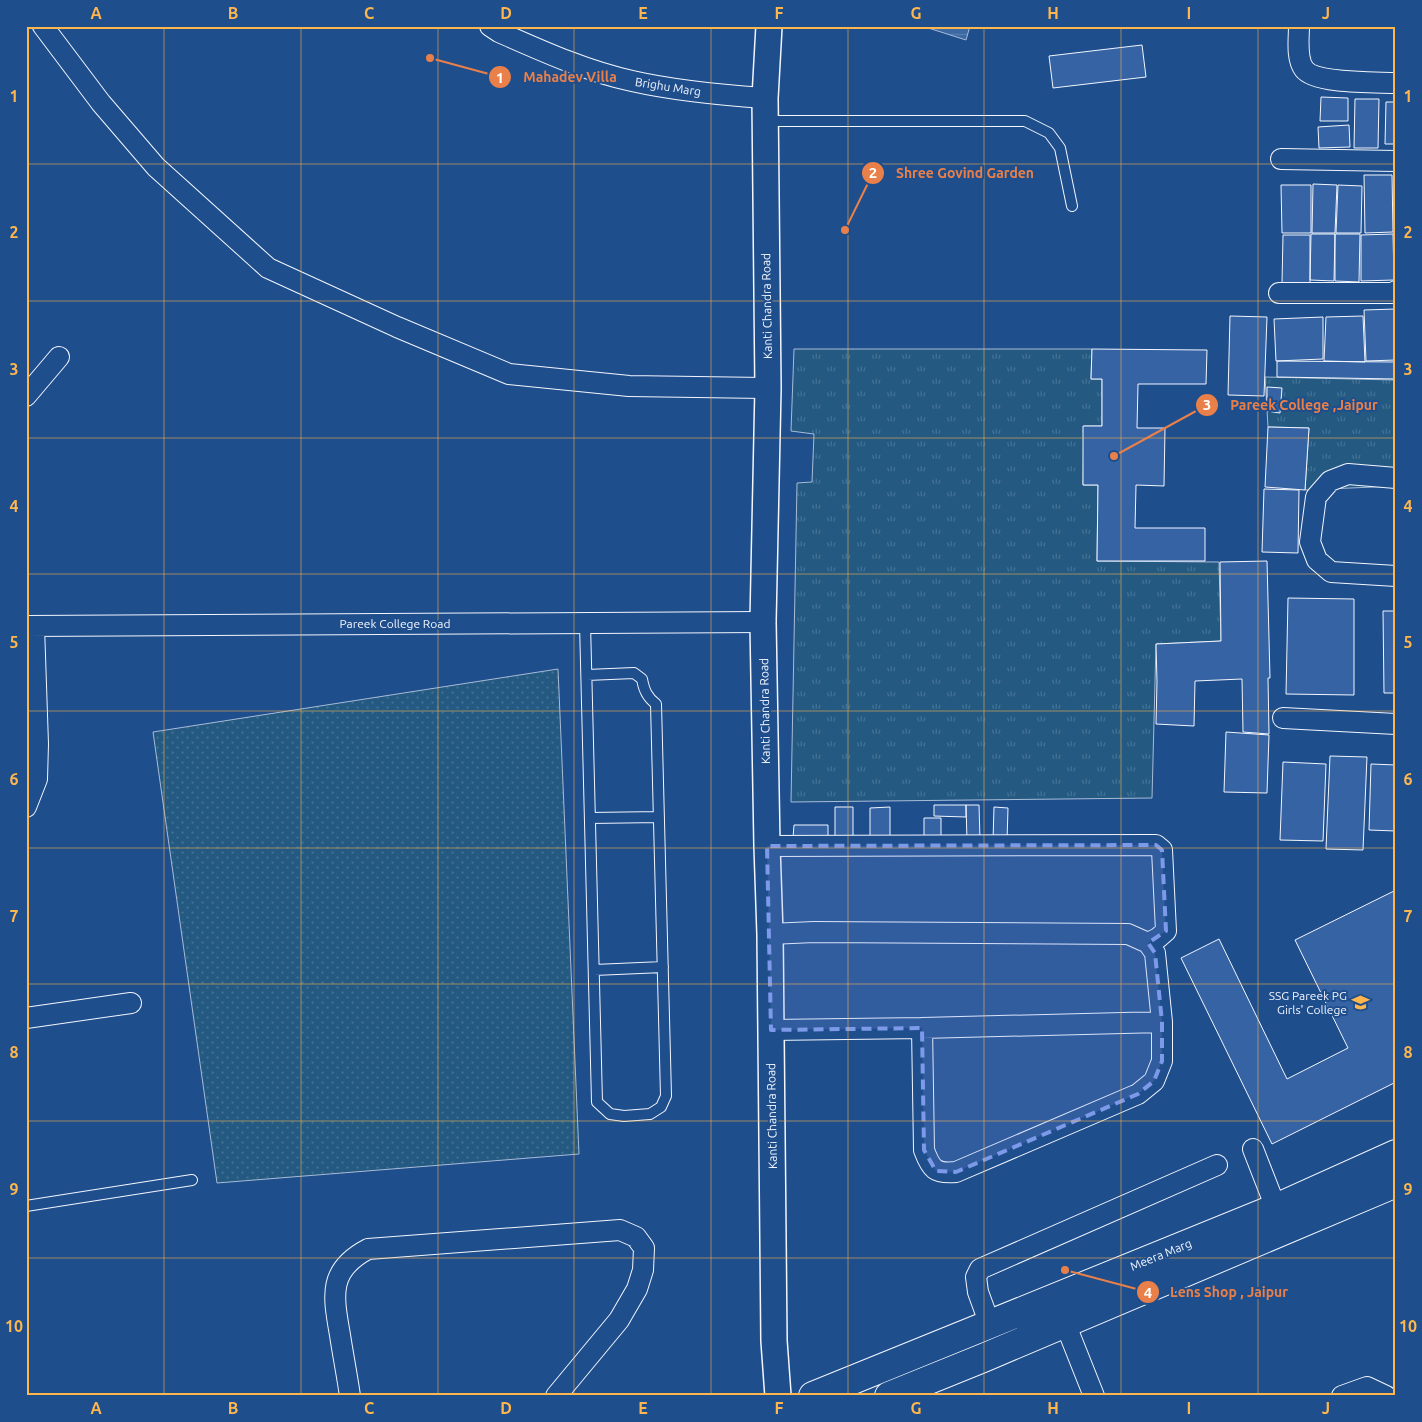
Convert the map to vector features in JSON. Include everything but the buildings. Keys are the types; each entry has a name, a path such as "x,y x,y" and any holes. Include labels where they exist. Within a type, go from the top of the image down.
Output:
{"main road":[{"name":"Meera Marg","path":"813,1396 1276,1208 1396,1154"},
{"name":"Meera Marg","path":"889,1396 1396,1183"}],"street":[{"path":"44,26 102,103 156,167 268,268 398,327 509,374 629,386 768,388"},
{"name":"Brighu Marg","path":"490,26 562,59 631,81 695,92 765,110"},
{"name":"Kanti Chandra Road","path":"769,26 765,110 768,388 764,622 770,934 774,1341 778,1396"},
{"path":"1299,26 1300,56 1304,68 1312,76 1325,79 1396,83"},
{"path":"1281,159 1396,161"},
{"path":"1279,293 1392,293 1396,291"},
{"path":"26,396 59,357"},
{"path":"1396,478 1348,474 1330,481 1316,497 1310,542 1317,560 1331,572 1396,576"},
{"name":"Pareek College Road","path":"30,626 764,622"},
{"path":"26,807 37,779 38,744 30,626"},
{"path":"1283,718 1396,724"},
{"path":"767,846 1156,845 1162,850 1166,932 1148,943"},
{"path":"770,934 814,932 1128,934 1148,943 1155,953 1162,1022 1162,1061 1154,1081 1138,1094 956,1172 936,1171 929,1163 924,1150 922,1028"},
{"path":"26,1018 131,1003"},
{"path":"771,1030 1162,1022"},
{"path":"1253,1149 1276,1208"},
{"path":"990,1325 978,1292 976,1277 980,1269 1218,1165"},
{"path":"350,1396 335,1304 335,1287 342,1269 354,1256 368,1249 620,1230 636,1237 644,1248 643,1270 637,1289 619,1320 556,1396"},
{"path":"1065,1323 1094,1396"},
{"path":"1342,1396 1367,1387 1386,1396"}],"lane":[{"path":"765,110 1026,121 1049,133 1060,148 1072,206"},
{"path":"585,623 597,1102 610,1114 624,1116 650,1114 661,1106 666,1096 656,704 649,699 642,678 634,673 587,675"},
{"path":"590,818 659,817"},
{"path":"594,970 663,967"},
{"path":"26,1206 192,1180"}],"highlighted area":[{"path":"1156,845 1162,850 1166,931 1148,943 1155,953 1162,1022 1162,1061 1154,1081 1138,1094 956,1172 936,1171 924,1150 922,1028 771,1030 767,846"}],"green space":[{"path":"794,349 1092,349 1091,379 1102,379 1102,426 1084,426 1083,485 1098,485 1097,561 1219,562 1221,641 1156,644 1152,798 791,802 797,483 812,482 814,434 791,431"},
{"path":"1265,377 1396,380 1396,486 1305,490 1309,428 1268,427"},
{"path":"558,669 579,1154 217,1183 153,732"}],"shaded area":[{"path":"922,26 970,26 966,40"}],"place":[{"name":"Mahadev Villa","path":"430,58"},
{"name":"Shree Govind Garden","path":"845,230"},
{"name":"Pareek College ,Jaipur","path":"1114,456"},
{"name":"SSG Pareek PG Girls' College","path":"1361,1003"},
{"name":"Lens Shop , Jaipur","path":"1065,1270"}]}
